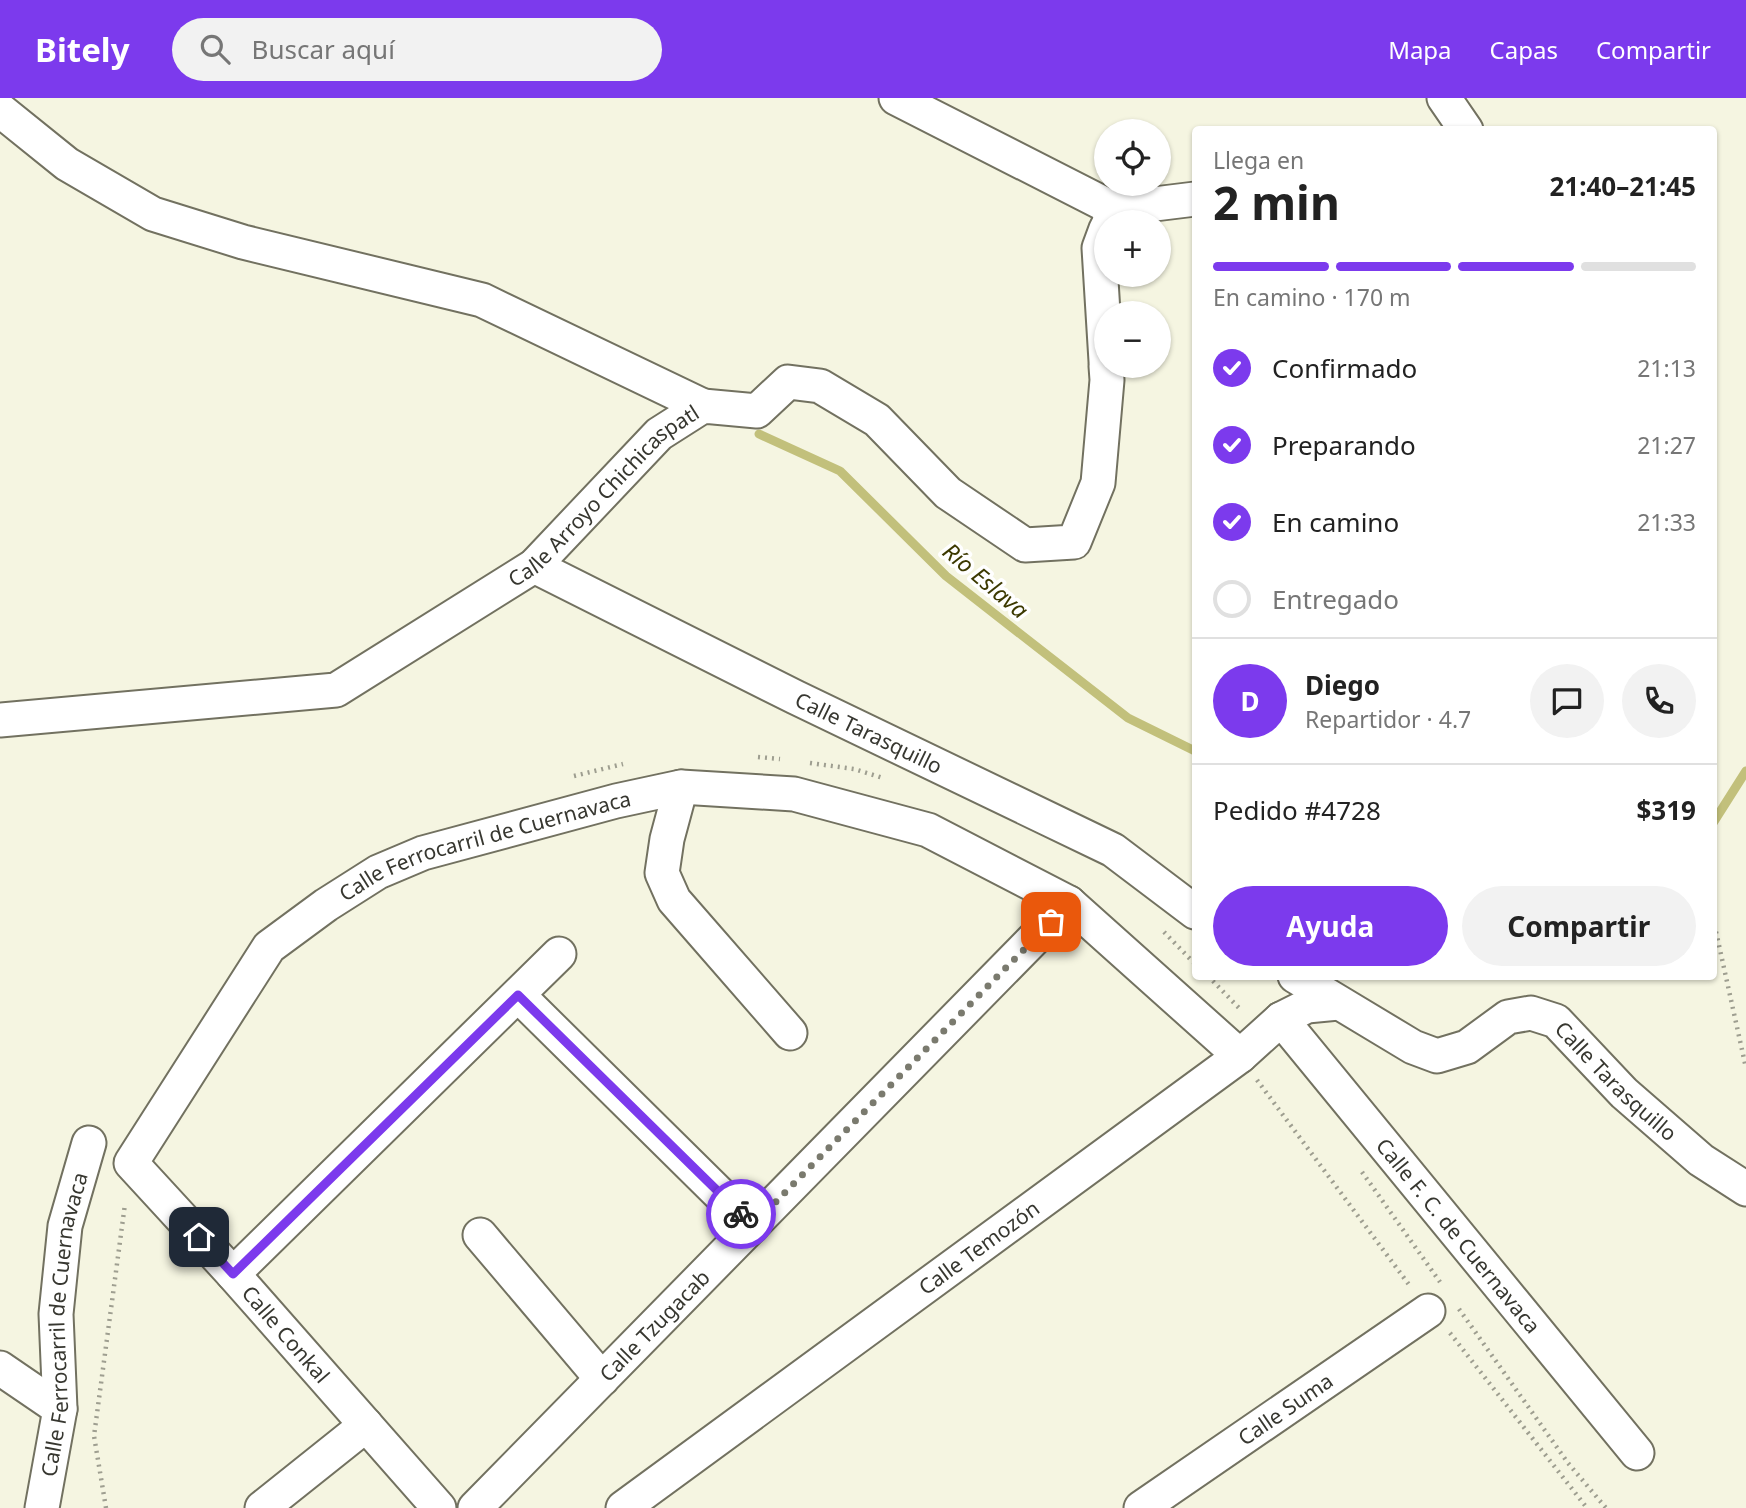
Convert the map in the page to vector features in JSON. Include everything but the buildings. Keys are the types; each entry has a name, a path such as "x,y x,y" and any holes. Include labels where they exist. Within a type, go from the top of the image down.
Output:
{"street":[{"path":"896,98 1094,211"},
{"path":"1444,98 1463,126"},
{"path":"0,110 67,163 153,214 243,242 482,300 703,406"},
{"path":"1150,210 1192,200"},
{"name":"Calle Arroyo Chichicaspatl","path":"0,720 336,690 534,566 659,434 703,406 757,411 788,382 820,386 877,420 948,493 1025,545 1074,542 1098,483 1107,378"},
{"name":"Calle Tarasquillo","path":"534,566 1113,850 1192,910"},
{"path":"681,787 667,839 662,873 674,900 790,1033"},
{"name":"Calle Ferrocarril de Cuernavaca","path":"131,1163 269,947 326,905 378,872 424,853 616,801 681,787 794,794 928,830 1069,903 1240,1056"},
{"name":"Calle Tzugacab","path":"475,1508 1069,903"},
{"path":"233,1274 559,954"},
{"name":"Calle Tarasquillo","path":"1301,980 1413,1047 1437,1056 1467,1047 1508,1017 1531,1013 1556,1021 1624,1093 1701,1160 1746,1189"},
{"path":"518,995 752,1226"},
{"name":"Calle Temozón","path":"623,1508 1240,1056 1281,1019 1307,1006 1338,1003"},
{"name":"Calle F. C. de Cuernavaca","path":"1281,1019 1637,1453"},
{"name":"Calle Ferrocarril de Cuernavaca","path":"41,1508 60,1409 56,1314 65,1226 89,1143"},
{"name":"Calle Conkal","path":"131,1163 233,1274 439,1508"},
{"path":"480,1235 602,1379"},
{"name":"Calle Suma","path":"1141,1508 1429,1311"},
{"path":"0,1368 60,1409"},
{"path":"262,1508 366,1425"}],"path":[{"path":"1717,936 1746,1068"},
{"path":"1212,980 1242,1011"},
{"name":"Calle Ferrocarril de Cuernavaca","path":"106,1508 94,1436 131,1163"}],"waterway":[{"name":"Río Eslava","path":"759,434 840,471 946,576 1128,718 1192,750"},
{"name":"Río Eslava","path":"1717,817 1746,771"}],"way so far":[{"path":"741,1214 752,1226 1051,922"}],"route":[{"path":"199,1237 233,1274 518,995 741,1214"}]}
